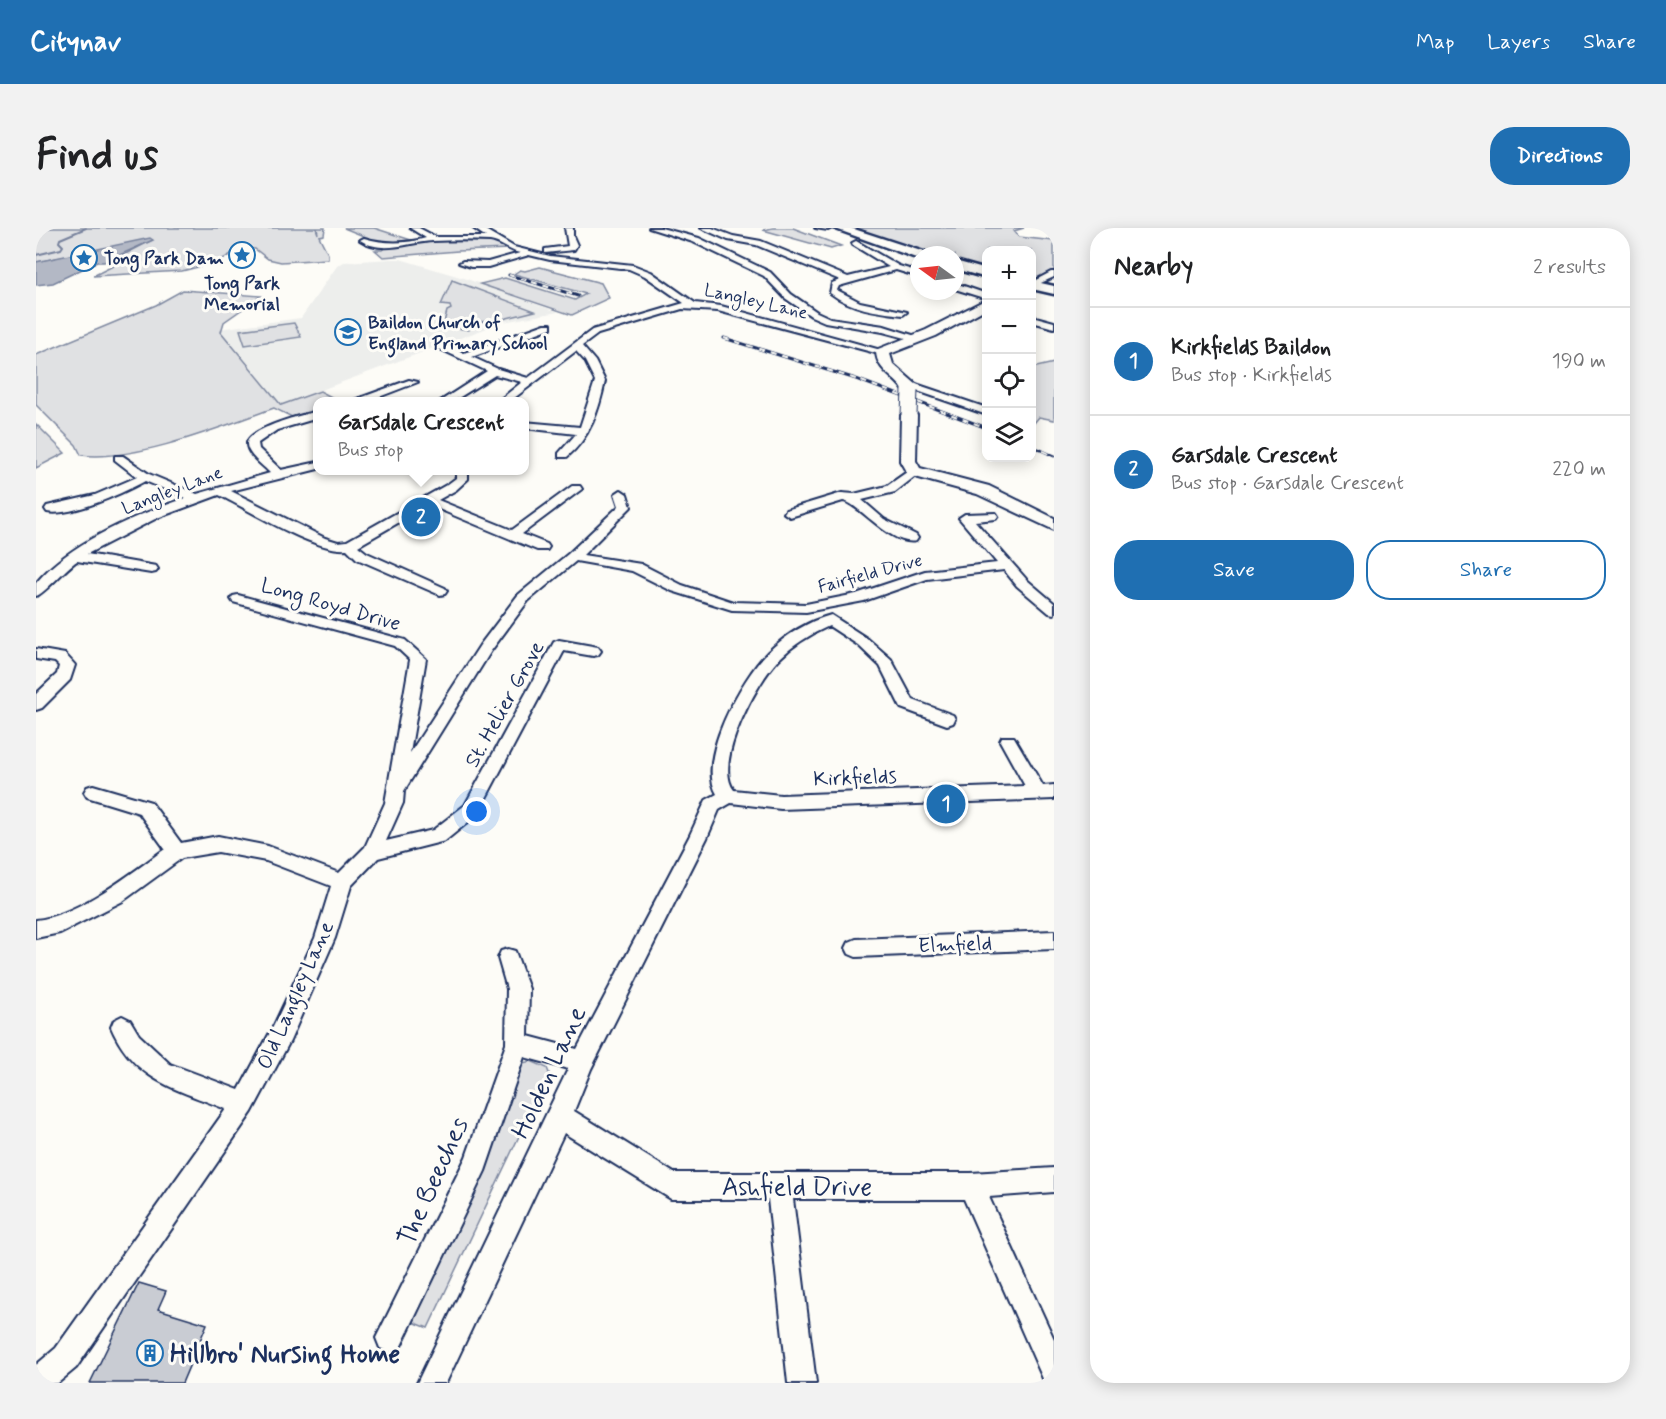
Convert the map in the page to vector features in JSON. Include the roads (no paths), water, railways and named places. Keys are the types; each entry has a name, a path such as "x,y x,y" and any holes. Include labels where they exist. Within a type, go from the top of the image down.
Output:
{"main road":[{"path":"843,229 910,252"},
{"path":"964,268 982,273"},
{"path":"1036,286 1054,290"}],"street":[{"path":"414,228 433,238"},
{"path":"477,228 504,246 550,258 630,267 648,274 693,305"},
{"path":"463,263 475,266 512,260 531,253 571,248 573,245 569,236 569,228"},
{"path":"653,228 674,233 726,252 767,274 788,296 821,317 884,328 918,338"},
{"path":"674,233 684,228"},
{"path":"705,228 731,238 758,243 847,280"},
{"path":"819,228 828,228"},
{"path":"364,240 377,246 433,238 495,239"},
{"path":"856,243 896,268 910,272"},
{"path":"896,268 847,280 835,285 833,291 839,297 876,309 903,312"},
{"path":"1036,283 1054,274"},
{"path":"964,291 982,301"},
{"name":"Langley Lane","path":"508,397 595,332 667,309 693,305 718,308 883,352"},
{"path":"982,305 918,338 883,352 882,359 910,387 982,410"},
{"path":"1036,320 1054,325"},
{"path":"462,357 548,326"},
{"path":"441,346 494,371 528,381"},
{"path":"563,455 573,448 583,431 600,381 591,361 581,349 574,346"},
{"path":"452,397 494,371"},
{"path":"365,397 395,384 412,382"},
{"path":"910,387 908,460 914,471 983,490 1054,525"},
{"path":"974,407 982,403"},
{"path":"278,474 254,450 253,439 273,428 313,416"},
{"path":"529,425 583,431"},
{"path":"119,458 146,477 197,498"},
{"name":"Langley Lane","path":"36,592 43,573 143,518 220,490 313,466"},
{"path":"790,513 842,497 854,498 891,489 914,471"},
{"path":"220,490 320,541 337,546 350,545 430,501 462,479 462,475"},
{"path":"51,509 74,507 107,496 146,477"},
{"path":"513,536 576,489"},
{"name":"Old Langley Lane","path":"36,1383 66,1358 244,1104 282,1033 325,938 342,882 372,852 394,803 395,790 485,648 523,598 573,557 625,507 621,494"},
{"path":"854,498 877,522 911,538"},
{"path":"430,501 542,547"},
{"path":"993,516 965,518 1022,583 1054,610"},
{"path":"350,545 362,556 440,591"},
{"path":"74,556 151,569"},
{"name":"Fairfield Drive","path":"573,557 636,567 677,588 732,606 806,608 859,598 926,575 1006,566"},
{"name":"Long Royd Drive","path":"238,599 400,643 418,659 395,790"},
{"path":"729,796 720,783 721,755 738,706 772,657 817,624 831,620 863,642 886,663 907,704 947,719"},
{"name":"St. Helier Grove","path":"372,852 438,836 471,810 559,645 593,651"},
{"path":"36,654 60,658 75,669 38,712"},
{"path":"1008,741 1046,793"},
{"path":"93,792 146,807 177,851"},
{"name":"Kirkfields","path":"729,796 781,801 1046,793"},
{"name":"Holden Lane","path":"431,1383 560,1116 583,1062 693,848 712,805 729,796"},
{"path":"36,929 53,927 116,895 177,851 218,844 268,854 342,882"},
{"name":"Elmfield","path":"856,948 1054,940"},
{"name":"The Beeches","path":"390,1338 476,1162 517,1044 518,989 508,958"},
{"path":"122,1027 131,1043 162,1072 244,1104"},
{"path":"517,1044 583,1062"},
{"name":"Ashfield Drive","path":"560,1116 671,1186 972,1186 1054,1180"},
{"path":"779,1186 802,1383"},
{"path":"972,1186 1054,1371"}],"waterway":[{"path":"36,255 61,249 63,246 59,242 60,239 86,228"}],"railway":[{"path":"509,275 578,296"},
{"path":"724,338 856,379 982,426"},
{"path":"1036,448 1054,456"}],"place":[{"name":"Tong Park Memorial","path":"242,255"},
{"name":"Tong Park Dam","path":"84,258"},
{"name":"Baildon Church of England Primary School","path":"348,332"},
{"name":"Garsdale Crescent","path":"421,517"},
{"name":"Kirkfields Baildon","path":"946,804"},
{"name":"Hillbro' Nursing Home","path":"150,1353"}]}
